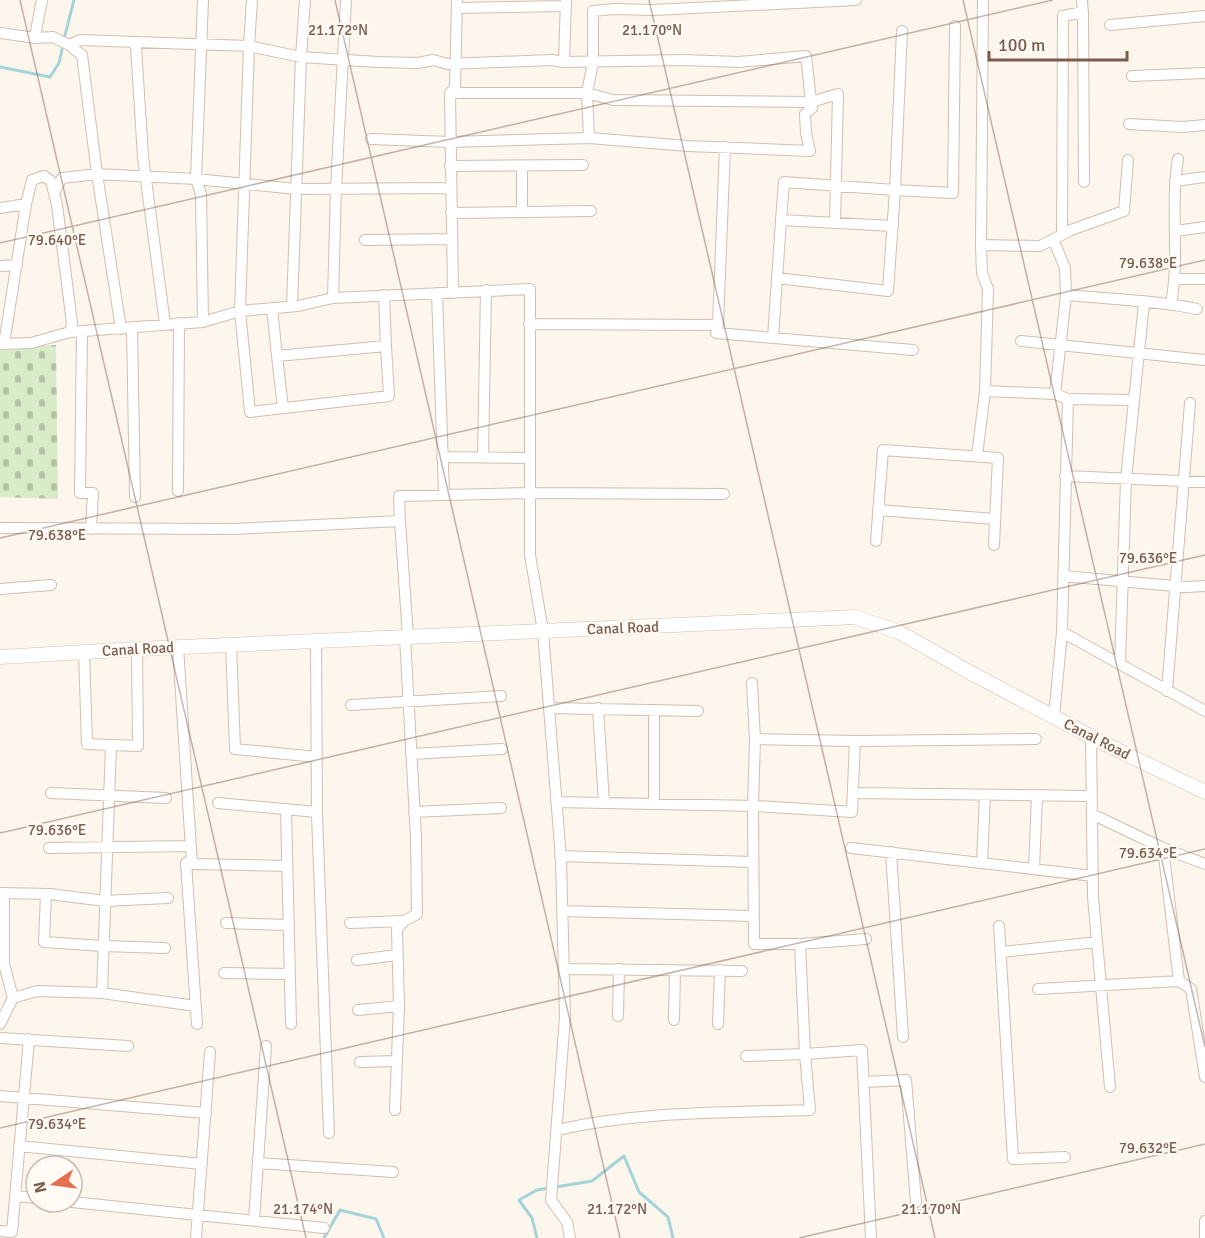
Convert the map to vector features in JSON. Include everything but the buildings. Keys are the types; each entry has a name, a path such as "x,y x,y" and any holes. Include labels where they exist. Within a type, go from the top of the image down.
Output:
{"street":[{"path":"36,38 42,0"},
{"path":"202,0 196,179 201,194 203,322"},
{"path":"252,0 240,311 250,412 389,396 384,295"},
{"path":"292,306 305,0"},
{"path":"333,298 346,0"},
{"path":"589,138 587,93 593,62 593,11 614,4 653,10 856,0"},
{"path":"977,456 985,391 988,289 982,273 981,245 983,0"},
{"path":"1082,0 1084,182"},
{"path":"453,293 450,93 455,88 457,4 566,3 564,62"},
{"path":"1055,394 1066,295 1065,268 1058,236 1063,16 1083,12"},
{"path":"1110,25 1205,16"},
{"path":"773,338 784,182 953,193 955,26"},
{"path":"777,278 888,291 902,31"},
{"path":"0,33 36,38 53,37 69,45 81,55 121,329"},
{"path":"69,45 80,40 249,46 301,57 418,63 433,60 447,64 552,60 564,62 684,60 738,62 806,56 812,108 805,114 810,151 589,138 450,142 371,139"},
{"path":"133,42 146,176 165,324"},
{"path":"1132,76 1205,74"},
{"path":"450,93 587,93 613,100 811,102 838,94 835,223"},
{"path":"1129,124 1183,127 1205,125"},
{"path":"725,147 716,333 913,350"},
{"path":"981,245 1040,246 1058,236 1124,211 1128,159"},
{"path":"1171,304 1176,279 1174,181 1178,159"},
{"path":"450,166 584,165"},
{"path":"522,166 522,212"},
{"path":"54,193 62,178 97,174 196,179 296,189 451,188"},
{"path":"70,333 72,323 54,193 51,181 44,176 32,180 17,265 4,315 2,344 32,343 70,333 203,322 240,311 292,306 333,298 530,289 530,555 543,631 560,856 564,969 565,1017 551,1200 567,1222 570,1238"},
{"path":"1174,181 1205,177"},
{"path":"0,208 26,204"},
{"path":"451,213 591,211"},
{"path":"781,220 893,226"},
{"path":"1176,231 1205,227"},
{"path":"364,240 452,239"},
{"path":"0,266 17,265"},
{"path":"1176,279 1205,279"},
{"path":"483,458 486,290"},
{"path":"437,293 444,494"},
{"path":"1066,295 1171,304 1197,309"},
{"path":"1120,664 1126,479 1144,303"},
{"path":"272,308 283,408"},
{"path":"178,491 179,323"},
{"path":"530,324 718,325"},
{"path":"132,327 135,497"},
{"path":"82,332 80,493 93,493 91,529"},
{"path":"1021,341 1205,360"},
{"path":"277,356 386,346"},
{"path":"985,391 1055,394 1068,399 1133,400"},
{"path":"1054,717 1062,632 1068,399"},
{"path":"1167,691 1190,403"},
{"path":"876,541 883,450 998,458 994,545"},
{"path":"442,457 529,458"},
{"path":"1065,476 1205,483"},
{"path":"395,1110 399,1006 397,929 404,921 417,914 407,637 399,496 529,493 724,494"},
{"path":"878,510 995,519"},
{"path":"0,528 234,529 400,521"},
{"path":"1063,576 1175,586 1205,586"},
{"path":"0,589 51,585"},
{"name":"Canal Road","path":"0,657 855,617 899,632 1091,737 1205,792"},
{"path":"1062,632 1205,711"},
{"path":"316,641 317,812 329,1133"},
{"path":"231,645 235,749 317,756"},
{"path":"178,647 192,864"},
{"path":"84,652 87,744 138,746 137,649"},
{"path":"752,683 756,739 753,806 754,944 800,944 866,939"},
{"path":"351,705 501,696"},
{"path":"549,708 698,711"},
{"path":"598,708 604,802"},
{"path":"654,710 654,804"},
{"path":"1091,737 1093,876 1110,1087"},
{"path":"756,739 855,741 1036,739"},
{"path":"556,802 753,806 852,812 855,741"},
{"path":"102,993 111,745"},
{"path":"411,754 502,749"},
{"path":"51,793 166,798"},
{"path":"853,793 1092,796"},
{"path":"982,863 985,795"},
{"path":"1034,869 1037,795"},
{"path":"218,803 317,812"},
{"path":"414,812 501,808"},
{"path":"286,809 291,1024"},
{"path":"1092,814 1163,848 1205,864"},
{"path":"49,848 191,846"},
{"path":"851,848 1093,876"},
{"path":"1163,848 1179,981"},
{"path":"891,852 903,1037"},
{"path":"560,856 753,862"},
{"path":"197,1024 186,863 287,866"},
{"path":"0,1024 13,998 4,964 2,893 46,894 105,901 168,898"},
{"path":"46,894 44,942 165,948"},
{"path":"562,911 753,916"},
{"path":"350,923 404,921"},
{"path":"226,923 289,925"},
{"path":"999,926 1013,1159 1065,1157"},
{"path":"1001,952 1097,942"},
{"path":"557,1130 640,1116 810,1110 800,944"},
{"path":"357,960 397,955"},
{"path":"564,969 742,971"},
{"path":"618,1016 619,969"},
{"path":"674,1020 675,970"},
{"path":"718,1024 720,970"},
{"path":"224,973 290,974"},
{"path":"1038,989 1179,981 1191,989 1205,1077"},
{"path":"13,998 37,991 102,993 196,1006"},
{"path":"358,1010 399,1006"},
{"path":"0,1038 128,1046"},
{"path":"0,1231 12,1232 29,1040"},
{"path":"254,1220 266,1046"},
{"path":"746,1056 862,1050 871,1238"},
{"path":"196,1238 210,1052"},
{"path":"360,1062 397,1061"},
{"path":"864,1082 906,1080 916,1202"},
{"path":"0,1096 206,1113"},
{"path":"19,1146 202,1164"},
{"path":"258,1163 393,1172"},
{"path":"15,1196 24,1197"},
{"path":"84,1203 324,1228"},
{"path":"1205,1221 1205,1238"}],"green space":[{"path":"56,345 58,499 0,497 0,347"}],"waterway":[{"path":"64,39 74,0"},
{"path":"0,67 50,77 59,63 63,45"},
{"path":"537,1238 532,1218 519,1200 537,1190 592,1181 624,1156 639,1192 668,1217 673,1238"},
{"path":"324,1238 340,1210 376,1219 384,1238"}]}
